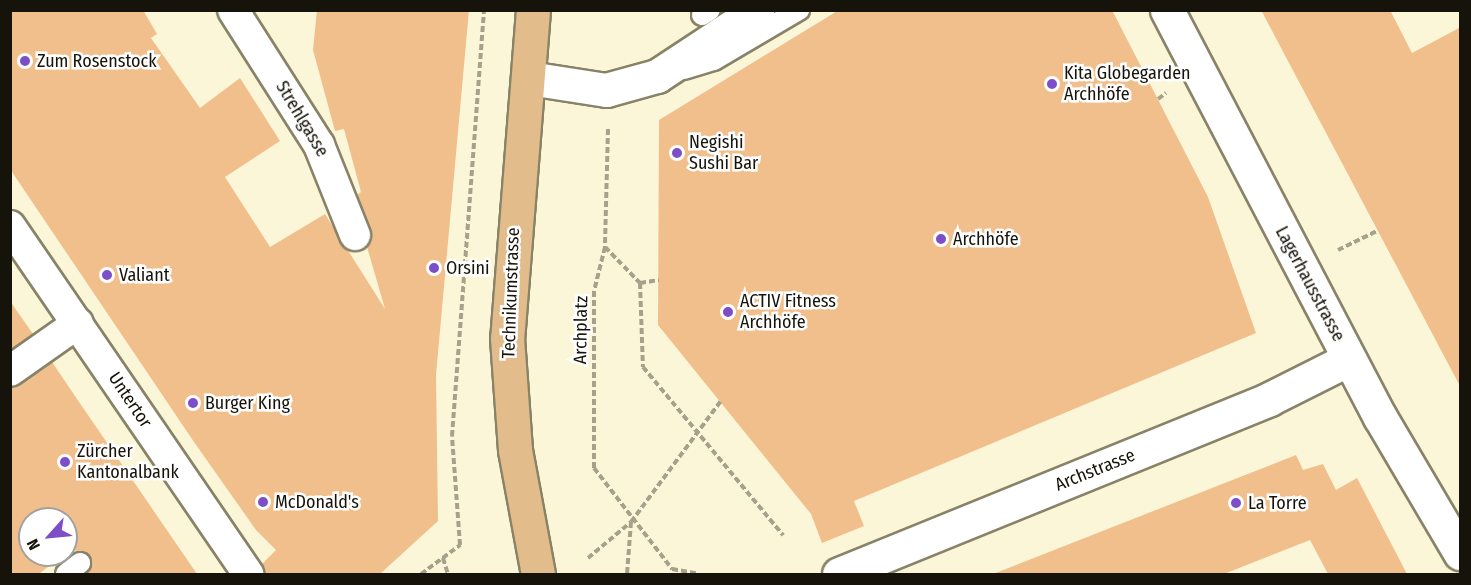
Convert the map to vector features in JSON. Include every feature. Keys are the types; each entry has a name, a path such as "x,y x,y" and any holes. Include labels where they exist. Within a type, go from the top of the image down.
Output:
{"main road":[{"name":"Technikumstrasse","path":"533,10 507,338 514,450 538,574"}],"street":[{"name":"Strehlgasse","path":"233,10 319,145 355,235"},
{"path":"529,78 606,90 657,76 758,10"},
{"name":"Lagerhausstrasse","path":"1167,10 1349,359 1461,553"},
{"name":"Untertor","path":"10,226 78,322 248,574"},
{"path":"10,371 78,322"},
{"name":"Archstrasse","path":"838,574 1269,399 1349,359"}],"lane":[{"path":"657,76 714,60 799,10"}],"path":[{"path":"421,574 460,545 452,436 484,10"},
{"path":"1158,99 1166,93"},
{"name":"Archplatz","path":"608,129 605,247 594,291 594,468 631,522 672,569 699,574"},
{"path":"1337,250 1377,231"},
{"path":"605,247 640,283 643,367 783,535"},
{"path":"640,283 659,280"},
{"path":"588,558 631,522 721,401"},
{"path":"628,574 631,522"},
{"path":"443,558 448,574"}],"building":[{"path":"10,10 143,10 157,34 151,38 200,108 240,78 280,141 225,177 270,247 325,214 385,309 367,247 371,229 357,195 361,192 344,129 335,131 313,50 317,10 469,10 436,375 438,521 380,574 265,574 262,564 276,550 256,530 194,442 10,169"},
{"name":"Archhöfe","path":"839,10 1112,10 1208,197 1256,333 854,501 864,526 822,543 811,514 658,325 659,120"},
{"path":"1261,10 1390,10 1412,53 1461,27 1461,388"},
{"path":"10,301 33,334 10,350"},
{"name":"Zürcher Kantonalbank","path":"52,362 197,574 88,574 89,555 78,551 78,507 18,507 18,567 48,567 39,574 10,574 10,388"},
{"path":"1296,455 1303,470 1323,464 1336,490 1357,478 1407,574 1328,574 1310,540 1224,574 993,574"}],"place":[{"name":"Zum Rosenstock","path":"25,61"},
{"name":"Kita Globegarden Archhöfe","path":"1052,84"},
{"name":"Negishi Sushi Bar","path":"677,153"},
{"name":"Archhöfe","path":"941,239"},
{"name":"Orsini","path":"434,268"},
{"name":"Valiant","path":"107,275"},
{"name":"ACTIV Fitness Archhöfe","path":"728,312"},
{"name":"Burger King","path":"193,403"},
{"name":"Zürcher Kantonalbank","path":"65,462"},
{"name":"McDonald's","path":"263,502"},
{"name":"La Torre","path":"1236,503"}]}
